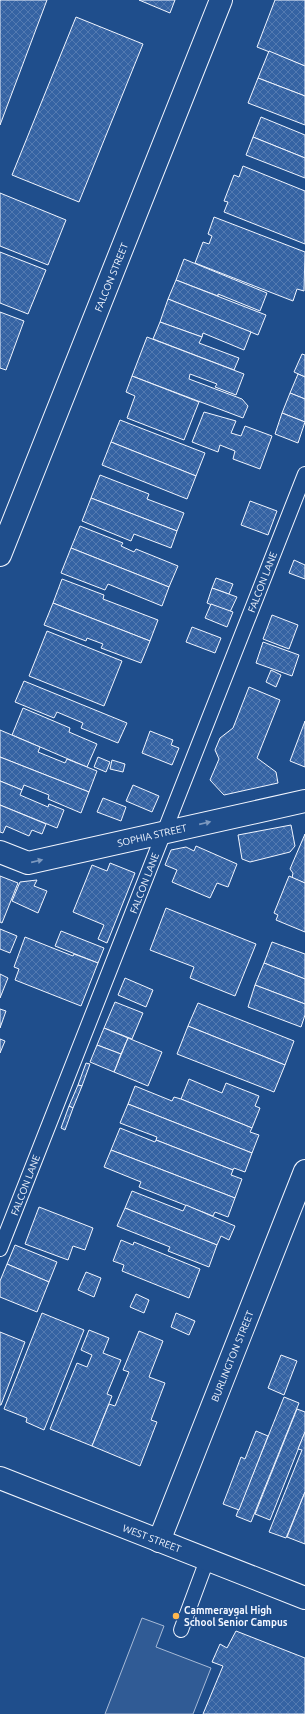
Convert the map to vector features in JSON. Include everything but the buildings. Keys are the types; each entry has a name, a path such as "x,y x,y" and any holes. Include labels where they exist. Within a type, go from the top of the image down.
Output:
{"street":[{"name":"FALCON STREET","path":"0,555 221,0"},
{"name":"SOPHIA STREET","path":"0,852 28,863 305,801"},
{"name":"BURLINGTON STREET","path":"159,1541 305,1171"},
{"name":"WEST STREET","path":"0,1478 305,1598"}],"lane":[{"name":"FALCON LANE","path":"2,1241 305,474"},
{"path":"181,1630 207,1560"}],"shaded area":[{"path":"142,1618 164,1626 156,1647 211,1668 193,1714 105,1714"}],"place":[{"name":"Cammeraygal High School Senior Campus","path":"176,1616"}]}
